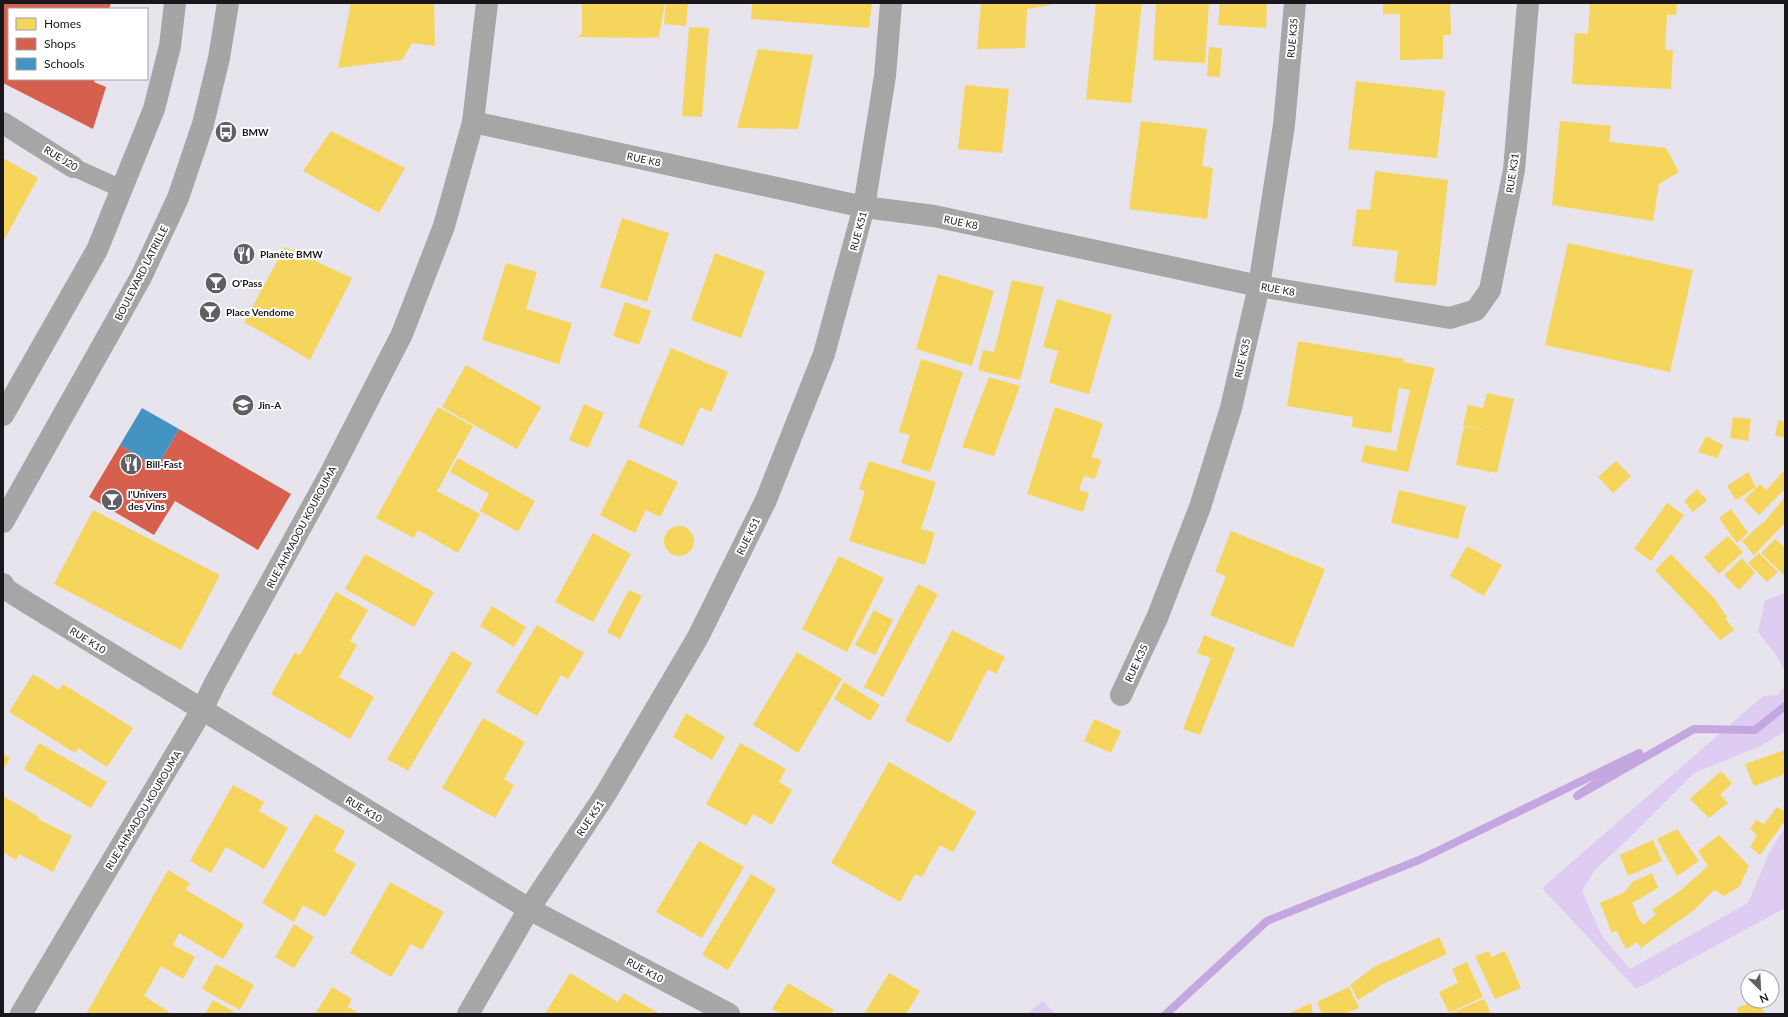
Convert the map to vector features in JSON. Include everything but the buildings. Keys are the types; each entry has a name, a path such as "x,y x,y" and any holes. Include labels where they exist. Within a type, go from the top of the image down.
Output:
{"main road":[{"path":"3,415 97,250 154,110 170,46 175,3"},
{"name":"BOULEVARD LATRILLE","path":"3,522 141,277 178,198 203,124 219,58 228,3"}],"street":[{"name":"RUE AHMADOU KOUROUMA","path":"22,1014 202,710 215,683 329,476 402,334 444,226 473,122 487,3"},
{"name":"RUE K51","path":"468,1014 529,909 606,795 698,637 766,500 824,354 864,207 885,76 891,3"},
{"name":"RUE K35","path":"1121,695 1156,618 1200,507 1231,408 1259,286 1284,125 1295,3"},
{"name":"RUE K31","path":"1450,318 1476,310 1490,290 1514,170 1528,3"},
{"name":"RUE J20","path":"3,122 73,167 122,189"},
{"name":"RUE K8","path":"473,122 864,207 934,216 1259,286 1450,318"},
{"name":"RUE K10","path":"4,587 202,710 529,909 729,1014"}],"shaded area":[{"path":"1785,593 1785,672 1777,656 1758,632 1765,600"},
{"path":"1785,686 1785,731 1763,745 1694,773 1595,870 1582,891 1602,936 1630,969 1748,903 1770,851 1785,828 1785,908 1636,989 1542,888 1763,696 1778,695"},
{"path":"1043,1001 1055,1014 1027,1014"}],"waterway":[{"path":"1166,1014 1267,921 1419,860 1639,753 1577,796 1694,729 1755,730 1785,706"}],"place":[{"name":"BMW","path":"226,132"},
{"name":"Planète BMW","path":"244,254"},
{"name":"O'Pass","path":"216,283"},
{"name":"Place Vendome","path":"210,312"},
{"name":"Jin-A","path":"243,405"},
{"name":"Bill-Fast","path":"131,464"},
{"name":"l'Univers des Vins","path":"112,500"}]}
